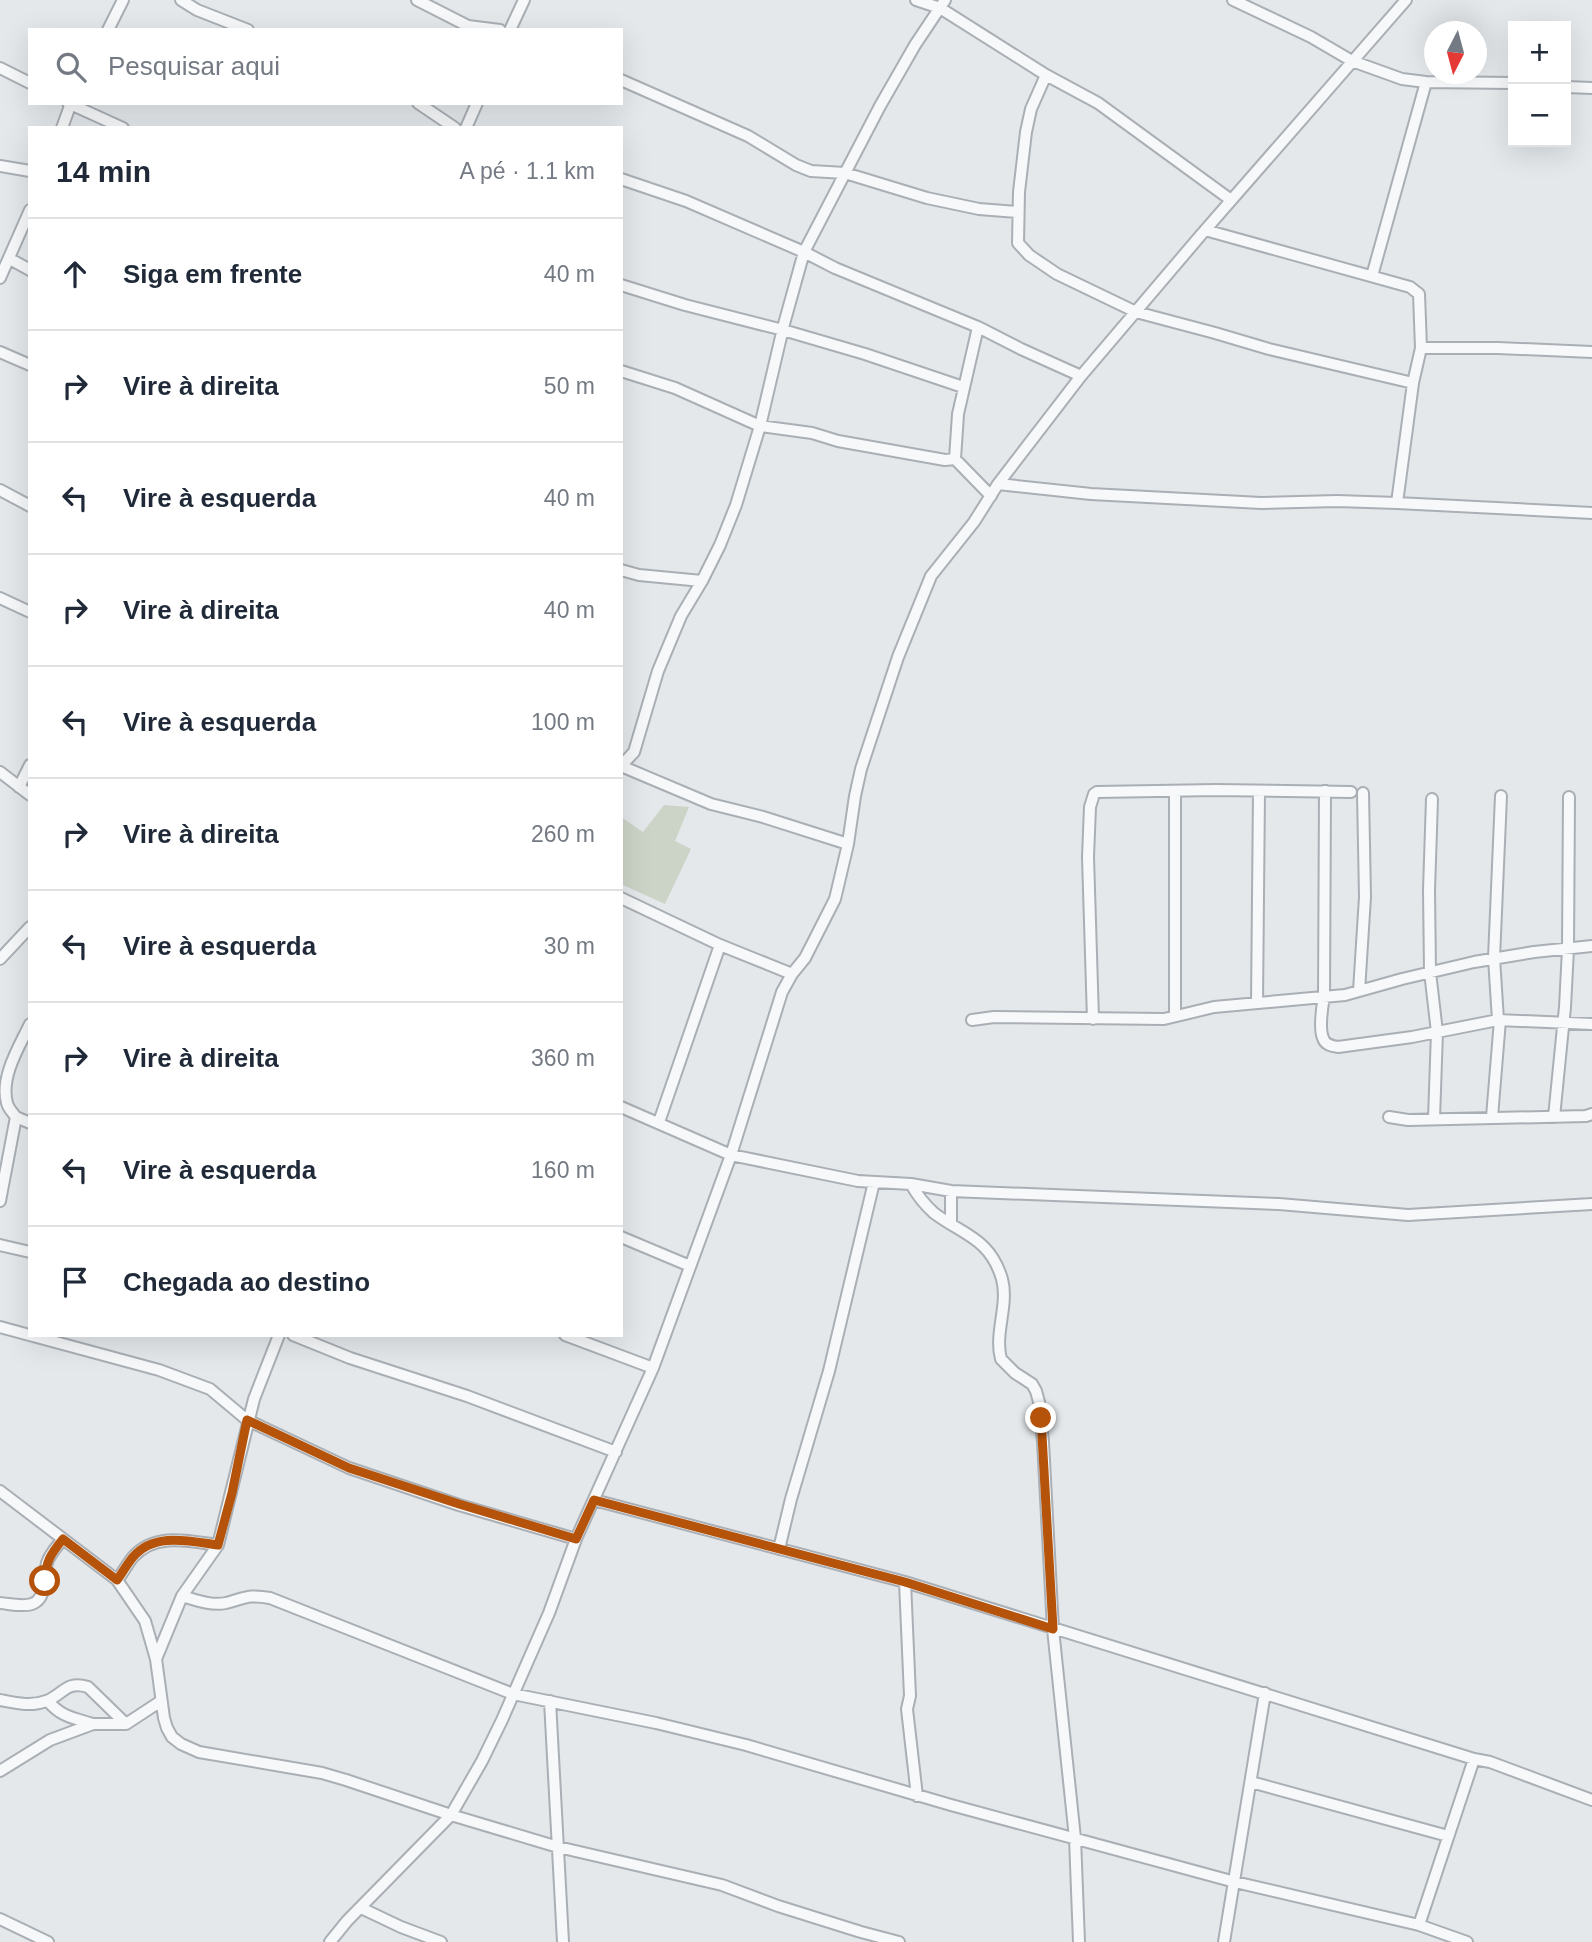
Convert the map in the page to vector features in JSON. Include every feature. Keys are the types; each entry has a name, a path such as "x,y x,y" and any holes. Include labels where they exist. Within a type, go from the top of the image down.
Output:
{"street":[{"path":"109,28 123,0"},
{"path":"181,0 197,10 243,28"},
{"path":"417,0 468,26 484,28"},
{"path":"511,28 524,0"},
{"path":"916,0 942,4 1046,75 1098,103 1231,200"},
{"path":"1233,0 1311,37 1352,61 1402,79 1424,82"},
{"path":"330,1942 451,1815 482,1761 549,1613 576,1539 653,1368 731,1155 782,992 805,958 835,900 861,769 898,657 928,582 974,523 998,484 1081,376 1406,0"},
{"path":"623,764 634,752 658,671 681,616 720,545 736,505 760,426 804,252 892,86 942,4"},
{"path":"0,68 28,82"},
{"path":"1046,75 1031,109 1017,212 1018,243 1029,255 1057,274 1136,312 1269,349 1413,383"},
{"path":"623,81 748,136 811,171 845,173 927,198 979,209 1017,212"},
{"path":"1487,83 1508,83"},
{"path":"1372,276 1425,84"},
{"path":"1571,87 1592,88"},
{"path":"63,126 70,105"},
{"path":"72,105 119,126"},
{"path":"421,105 452,126"},
{"path":"467,126 476,105"},
{"path":"0,166 28,171"},
{"path":"623,181 686,201 835,268 978,327 1081,376"},
{"path":"0,278 28,215"},
{"path":"1205,230 1410,287 1419,294 1421,348 1413,383 1397,503"},
{"path":"10,259 28,269"},
{"path":"623,286 865,354 963,387"},
{"path":"978,327 958,414 955,459 991,496"},
{"path":"1421,348 1592,352"},
{"path":"0,352 28,364"},
{"path":"623,372 675,388 760,426 812,433 838,441 945,460 955,459"},
{"path":"998,484 1091,494 1261,503 1337,501 1592,513"},
{"path":"0,490 28,505"},
{"path":"623,571 639,575 702,581"},
{"path":"0,598 28,611"},
{"path":"623,767 711,804 848,844"},
{"path":"19,787 28,769"},
{"path":"0,772 28,794"},
{"path":"1175,791 1175,1016"},
{"path":"1257,1003 1259,791"},
{"path":"1325,791 1322,1013 1323,1038 1330,1045 1437,1032 1499,1020 1592,1024"},
{"path":"1093,1019 1088,857 1091,797 1097,792 1351,792"},
{"path":"1359,991 1365,897 1363,793"},
{"path":"1492,1117 1499,1020 1494,958 1501,796"},
{"path":"1554,1116 1564,1024 1568,949 1569,797"},
{"path":"1432,799 1429,867 1430,972 1437,1032 1434,1119"},
{"path":"623,899 720,945 792,974"},
{"path":"0,959 28,929"},
{"path":"659,1122 720,945"},
{"path":"972,1020 994,1017 1164,1019 1214,1007 1345,995 1494,958 1592,946"},
{"path":"28,1028 9,1067 5,1090 7,1105 16,1117 28,1122"},
{"path":"623,1108 731,1155 858,1181 911,1184 951,1191 1279,1204 1408,1215 1592,1204"},
{"path":"1389,1118 1408,1120 1592,1114"},
{"path":"0,1200 16,1117"},
{"path":"779,1549 829,1371 874,1182"},
{"path":"911,1184 931,1210 971,1234 985,1247 996,1265 1002,1280 1003,1294 1001,1359 1015,1373 1032,1384 1036,1391 1043,1442 1053,1629 1075,1838 1079,1942"},
{"path":"951,1191 951,1222"},
{"path":"623,1238 690,1266"},
{"path":"0,1245 28,1252"},
{"path":"0,1327 28,1335"},
{"path":"37,1337 159,1370 210,1389 247,1420 349,1468 576,1539"},
{"path":"156,1659 182,1596 218,1545 247,1420 259,1381 278,1337"},
{"path":"298,1337 616,1452"},
{"path":"570,1337 653,1368"},
{"path":"0,1491 117,1580 145,1621 156,1659 164,1718 172,1737 181,1744 199,1752 322,1773 558,1847 722,1885 790,1910 899,1942"},
{"path":"594,1500 905,1582 1490,1762 1592,1800"},
{"path":"0,1603 26,1606 35,1604 44,1589 45,1570 50,1555 63,1539"},
{"path":"117,1580 134,1556 143,1548 159,1541 177,1539 218,1545"},
{"path":"905,1582 910,1696 907,1709 917,1796"},
{"path":"182,1596 210,1604 255,1595 270,1598 513,1694 656,1723 746,1745 917,1796 1235,1882 1419,1925 1453,1940 1467,1942"},
{"path":"0,1700 21,1704 48,1701 66,1688 80,1685 88,1687 126,1724"},
{"path":"1224,1942 1265,1693"},
{"path":"48,1701 61,1714 93,1724 126,1724 161,1701"},
{"path":"550,1701 563,1942"},
{"path":"0,1771 50,1740 93,1724"},
{"path":"1419,1925 1474,1759"},
{"path":"1251,1782 1448,1836"},
{"path":"361,1908 441,1942"},
{"path":"0,1919 48,1942"}],"green space":[{"path":"664,805 689,807 675,841 691,849 665,904 623,885 623,818 643,832"}],"route":[{"path":"45,1581 50,1555 63,1539 117,1580 134,1556 143,1548 159,1541 177,1539 218,1545 247,1420 349,1468 576,1539 594,1500 905,1582 1053,1629 1041,1418"}]}
